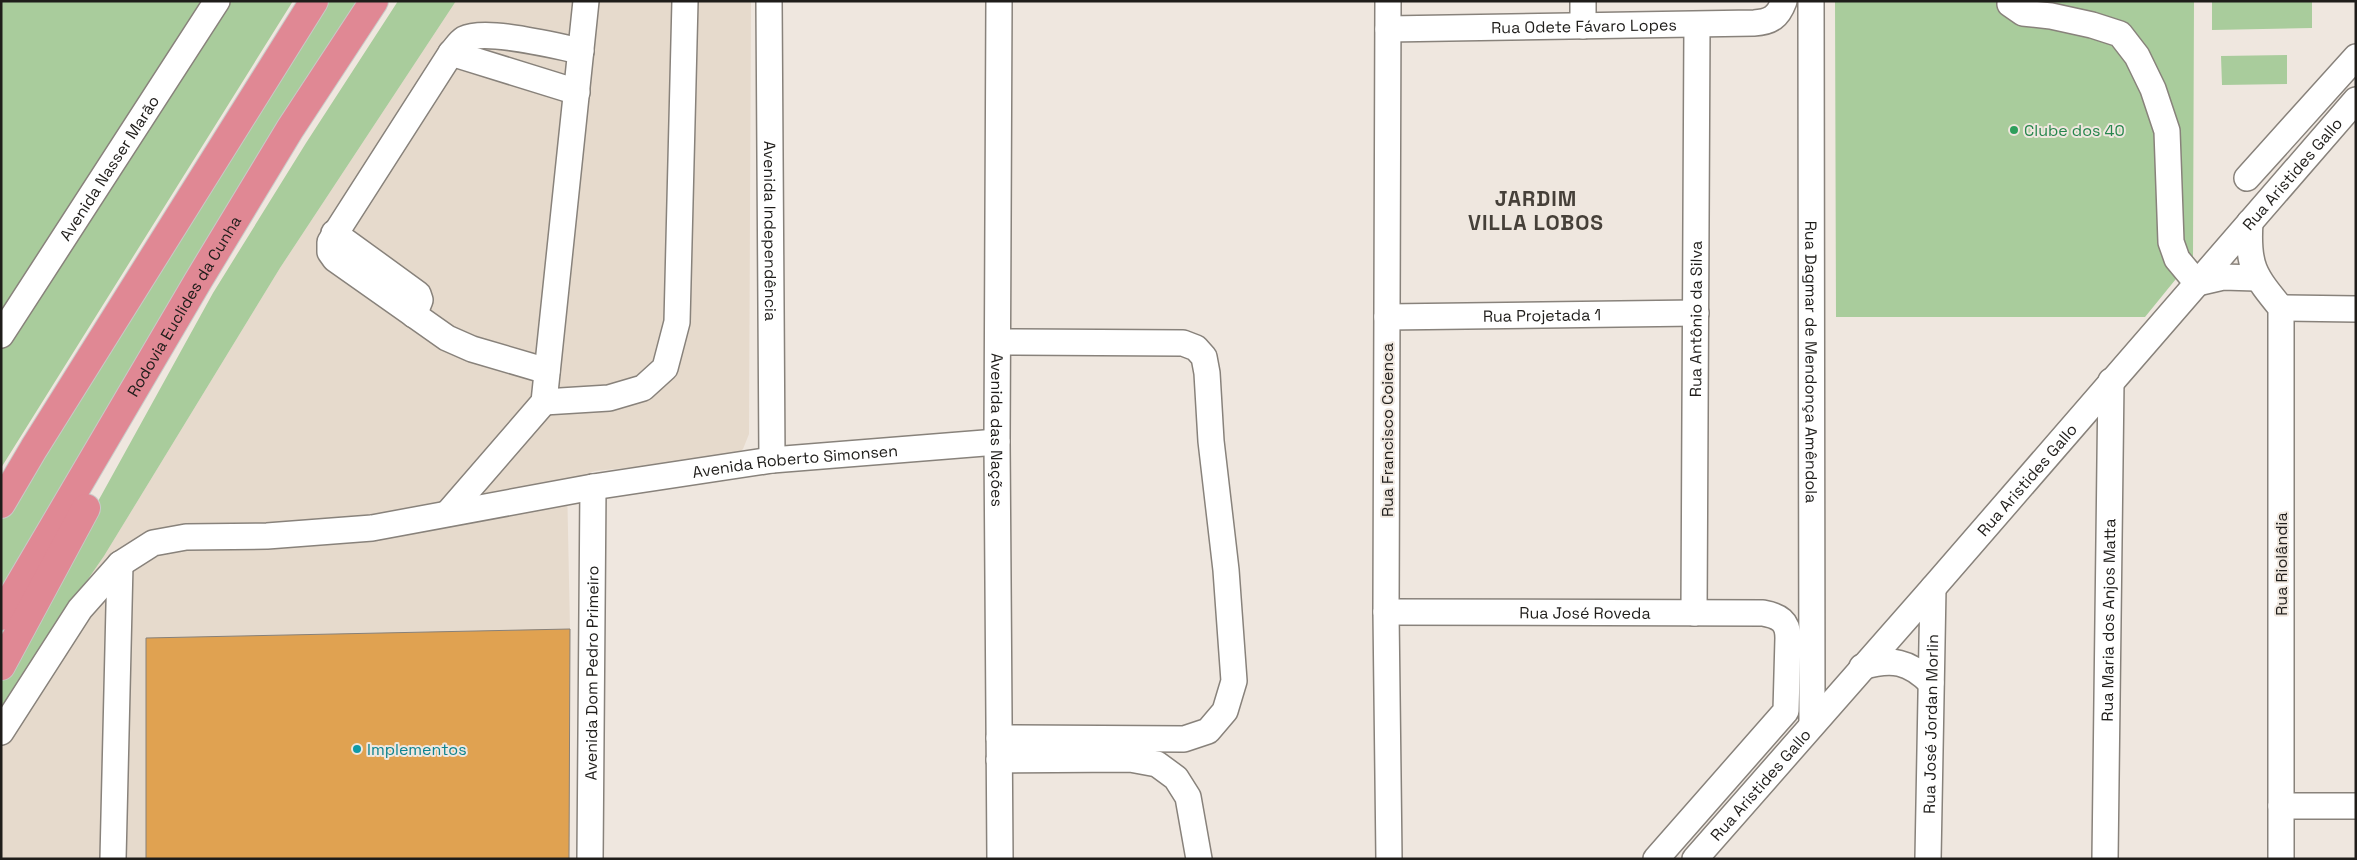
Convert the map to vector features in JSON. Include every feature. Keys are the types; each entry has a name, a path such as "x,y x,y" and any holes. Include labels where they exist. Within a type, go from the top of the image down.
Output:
{"highway":[{"path":"1,504 34,448 314,1"},
{"name":"Rodovia Euclides da Cunha","path":"1,616 198,281 290,129 374,1"},
{"path":"1,666 74,531 198,281"},
{"path":"1,495 34,448"}],"street":[{"name":"Avenida Nasser Marão","path":"1,334 217,1"},
{"path":"448,513 544,402 586,1"},
{"path":"544,402 609,398 643,388 665,368 677,322 685,1"},
{"name":"Avenida Independência","path":"769,1 772,460"},
{"name":"Avenida das Nações","path":"999,1 997,442 1000,859"},
{"name":"Rua Francisco Coienca","path":"1388,1 1386,612 1389,859"},
{"path":"1583,1 1583,26"},
{"name":"Rua Dagmar de Mendonça Amêndola","path":"1811,1 1812,724"},
{"path":"2010,4 2023,12 2092,25 2120,34 2136,56 2153,89 2167,131 2170,242 2177,258 2197,283 2223,278 2256,278"},
{"name":"Rua Odete Fávaro Lopes","path":"1388,29 1697,25 1768,22 1781,8"},
{"name":"Rua Antônio da Silva","path":"1694,613 1697,25"},
{"path":"547,371 472,350 447,338 414,315 420,300 418,294 334,233 451,53 463,40 478,35 581,51"},
{"path":"451,53 576,92"},
{"path":"2247,178 2356,57"},
{"name":"Rua Aristides Gallo","path":"1695,859 1933,588 2356,100"},
{"path":"2250,222 2248,246 2256,278 2281,308 2356,309"},
{"name":"Rua Riolândia","path":"2281,308 2281,859"},
{"name":"Rua Projetada 1","path":"1387,317 1696,313"},
{"path":"998,342 1183,344 1196,348 1204,357 1207,373 1210,441 1226,570 1234,681 1225,711 1208,731 1184,739 999,749"},
{"name":"Rua Maria dos Anjos Matta","path":"2105,859 2111,381"},
{"name":"Avenida Roberto Simonsen","path":"1,732 80,609 120,564 153,543 186,537 267,536 372,528 593,487 772,460 997,442"},
{"name":"Avenida Dom Pedro Primeiro","path":"590,859 593,487"},
{"path":"113,859 120,564"},
{"name":"Rua José Jordan Morlin","path":"1928,859 1933,588"},
{"name":"Rua José Roveda","path":"1386,612 1763,613 1774,615 1783,620 1788,628 1786,712 1656,859"},
{"path":"1903,620 1923,626 1929,635 1931,645"},
{"path":"1862,667 1881,661 1900,663 1918,670 1931,683"},
{"path":"999,749 1130,759 1157,764 1176,778 1188,797 1199,859"},
{"path":"2281,806 2356,806"}],"shaded area":[{"path":"456,1 751,1 749,434 743,449 734,457 595,471 567,482 570,629 569,859 1,859 1,714 24,672 104,556 280,268"}],"green space":[{"path":"1,1 206,1 1,317"},
{"path":"229,1 293,1 1,468 1,349"},
{"path":"324,1 361,1 1,599 1,521 42,452"},
{"path":"398,1 456,1 280,268 104,556 24,672 1,714 1,677 213,293 306,143"},
{"name":"Clube dos 40","path":"1835,1 2194,1 2193,258 2145,317 1836,317"},
{"path":"2212,1 2312,1 2312,28 2212,30"},
{"path":"2287,55 2287,84 2222,85 2221,56"}],"building":[{"name":"Implementos","path":"570,629 569,859 146,859 146,638"}],"place":[{"name":"Clube dos 40","path":"2014,130"},
{"name":"Implementos","path":"357,749"}],"district":[{"name":"JARDIM VILLA LOBOS","path":"1536,211"}]}
